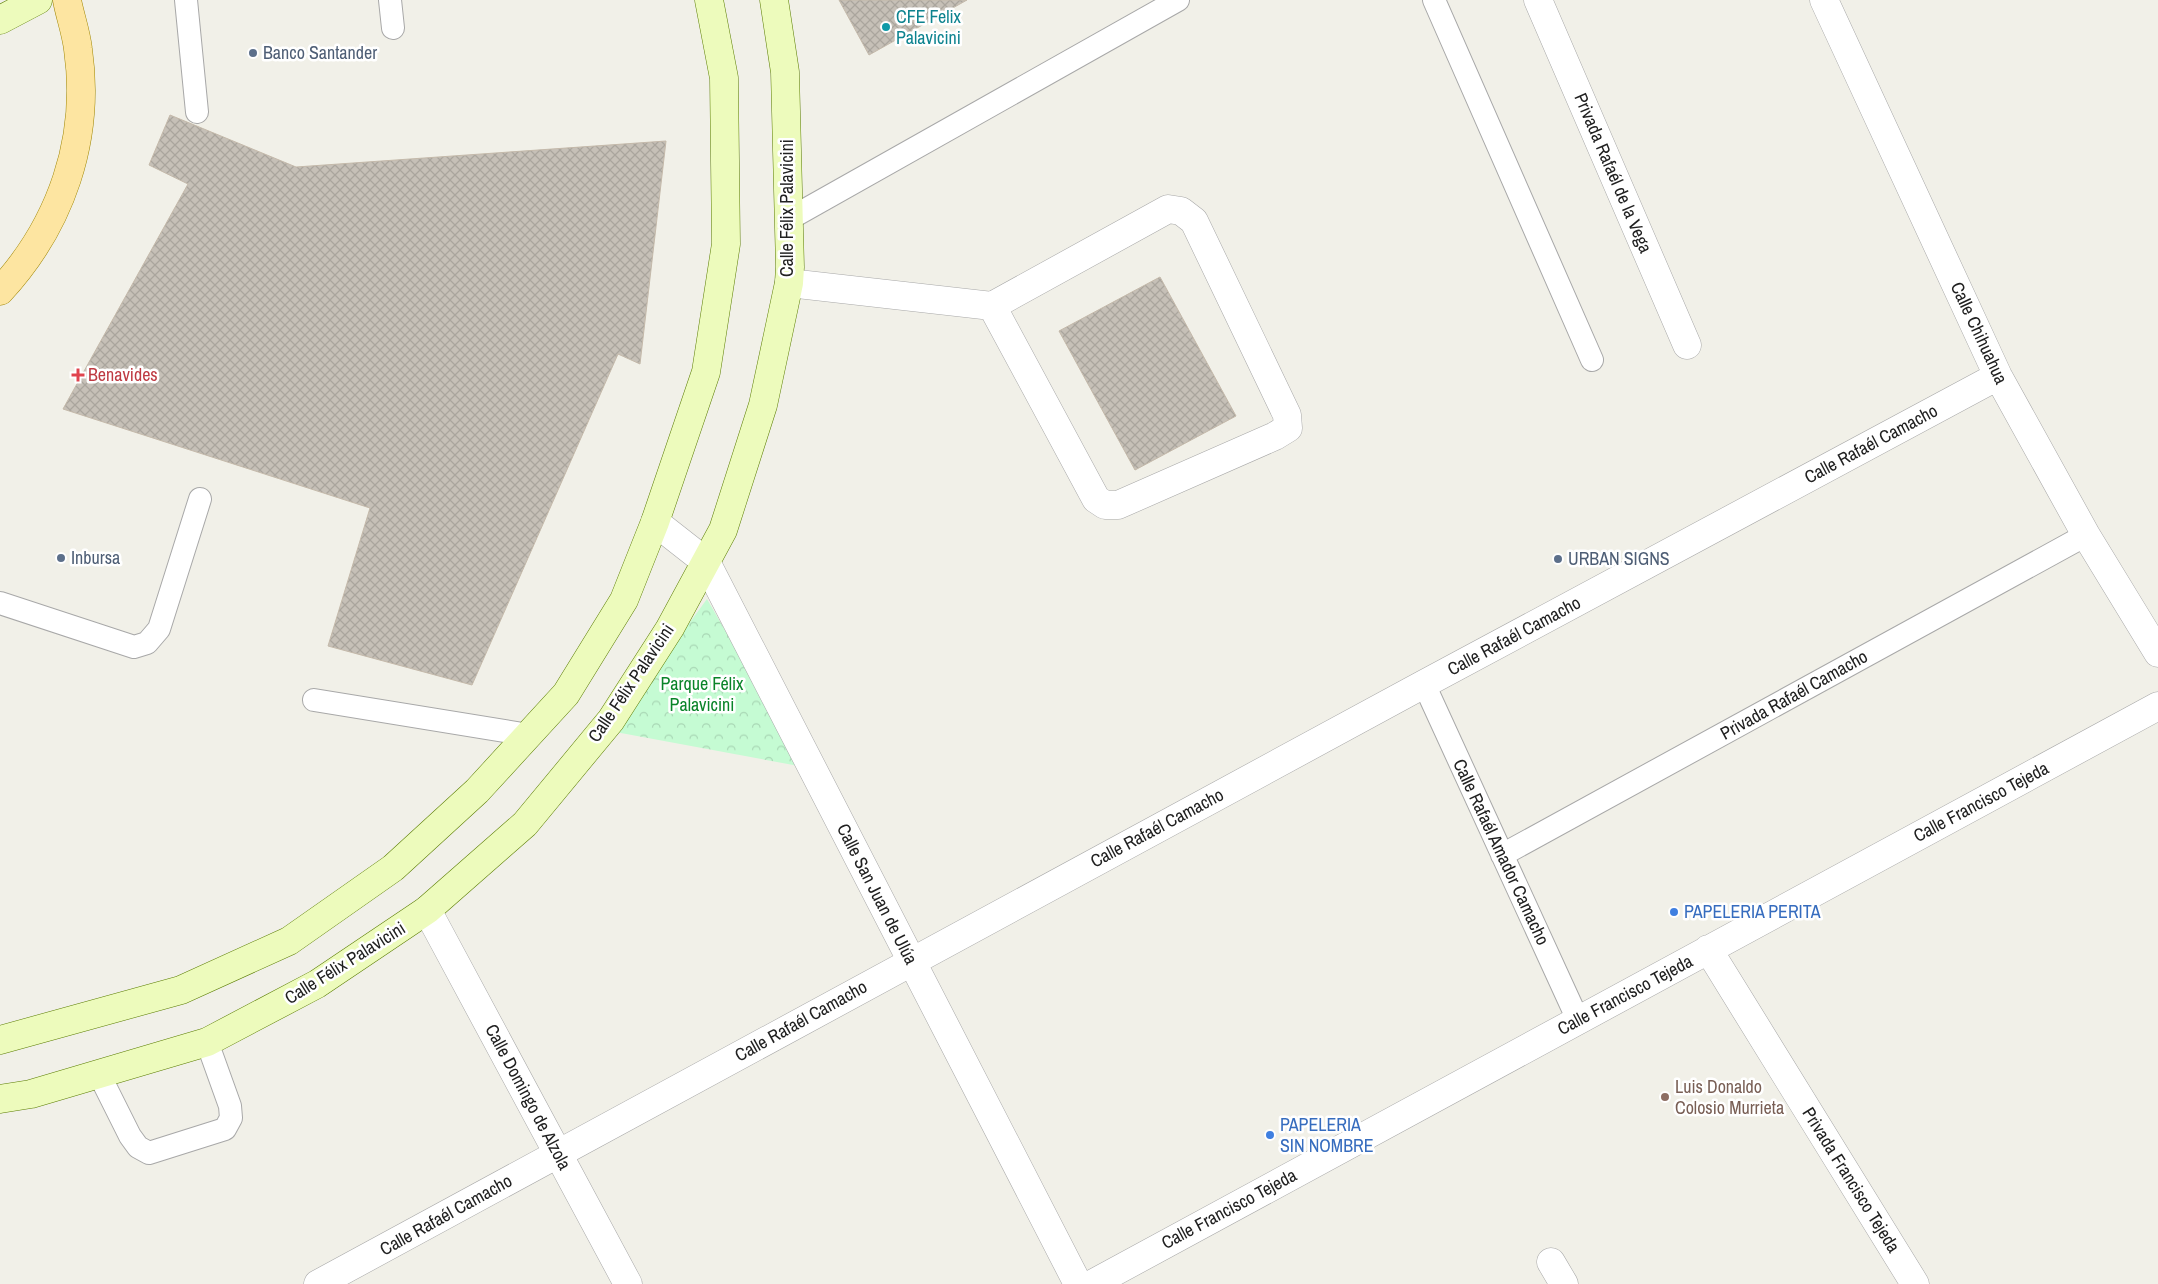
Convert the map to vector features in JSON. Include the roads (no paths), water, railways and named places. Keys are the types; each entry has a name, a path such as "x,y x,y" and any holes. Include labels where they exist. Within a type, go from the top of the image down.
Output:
{"main road":[{"path":"0,291 21,269 42,237 60,202 72,165 80,126 81,87 78,48 67,0"}],"street":[{"path":"0,20 38,0"},
{"path":"0,1040 180,990 289,941 393,868 477,791 566,694 624,600 655,522 706,372 726,244 724,78 709,0"},
{"name":"Calle Félix Palavicini","path":"0,1099 31,1094 207,1042 317,984 427,910 525,824 611,720 670,628 723,530 763,405 789,283 786,72 775,0"},
{"name":"Privada Rafaél de la Vega","path":"1538,0 1688,345"},
{"name":"Calle Chihuahua","path":"1824,0 1998,376 2086,535 2158,652"},
{"path":"789,283 992,306 1168,209 1181,211 1194,221 1287,415 1288,428 1275,436 1118,505 1105,506 1096,499 992,306"},
{"name":"Calle Rafaél Camacho","path":"318,1284 1424,684 1998,376"},
{"name":"Calle San Juan de Ulúa","path":"655,522 706,562 1078,1284"},
{"name":"Calle Francisco Tejeda","path":"1092,1284 2158,706"},
{"name":"Calle Domingo de Alzola","path":"427,910 628,1284"},
{"name":"Privada Francisco Tejeda","path":"1708,950 1915,1284"}],"lane":[{"path":"186,0 196,112"},
{"path":"390,0 393,28"},
{"path":"789,219 1178,0"},
{"path":"1434,0 1592,360"},
{"path":"0,603 134,647 147,643 159,629 200,499"},
{"name":"Privada Rafaél Camacho","path":"1502,855 2086,535"},
{"name":"Calle Rafaél Amador Camacho","path":"1424,684 1578,1020"},
{"path":"314,700 529,735"},
{"path":"99,1074 130,1136 138,1147 149,1153 225,1128 231,1118 230,1106 207,1042"}],"place":[{"name":"CFE Felix Palavicini","path":"886,27"},
{"name":"Banco Santander","path":"253,53"},
{"name":"Benavides","path":"78,375"},
{"name":"Inbursa","path":"61,558"},
{"name":"URBAN SIGNS","path":"1558,559"},
{"name":"PAPELERIA PERITA","path":"1674,912"},
{"name":"Luis Donaldo Colosio Murrieta","path":"1665,1097"},
{"name":"PAPELERIA SIN NOMBRE","path":"1270,1135"}],"park label":[{"name":"Parque Félix Palavicini","path":"702,694"}]}
